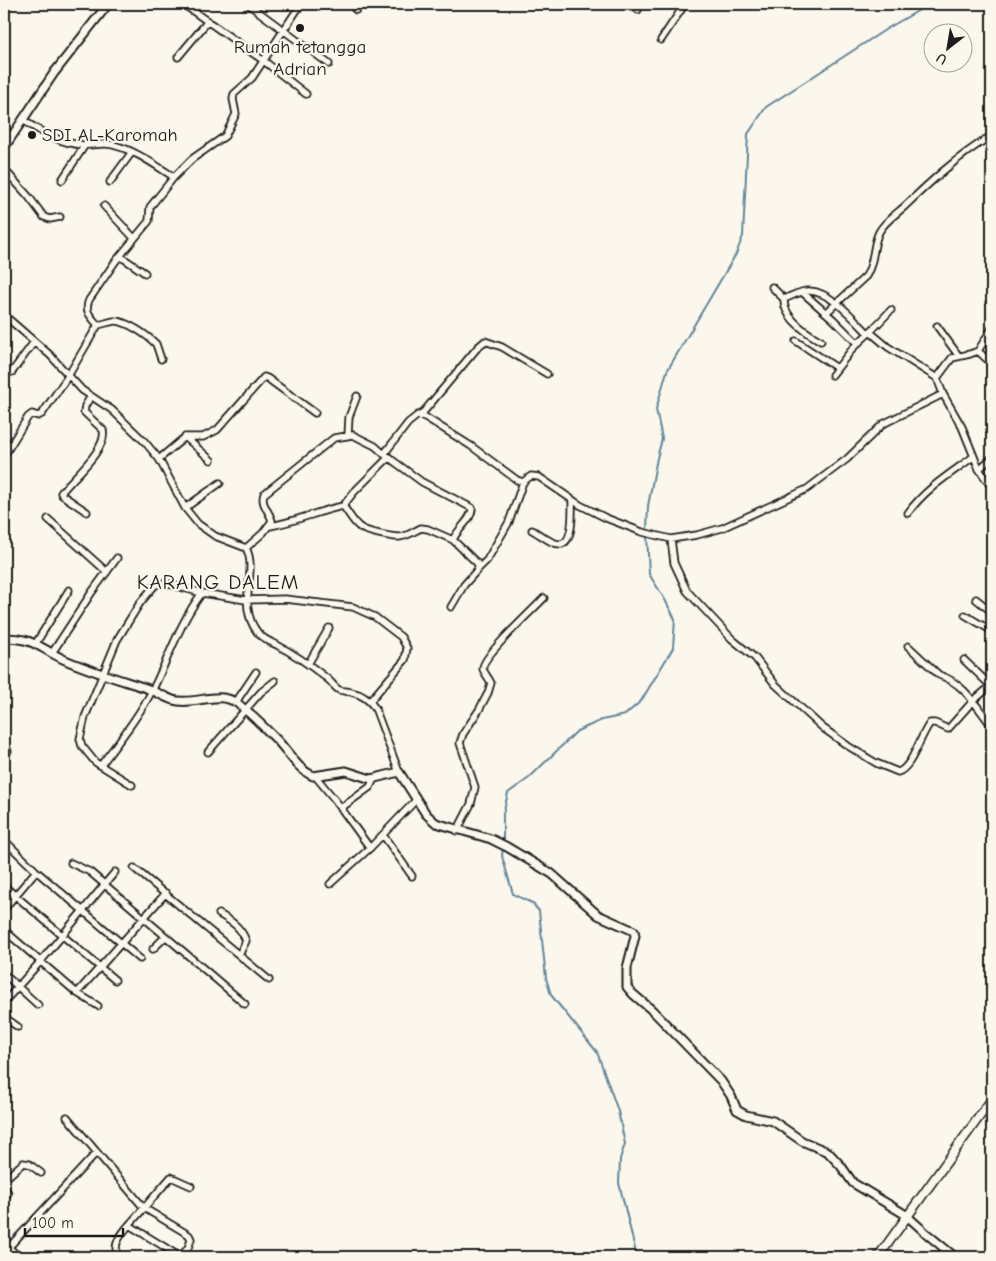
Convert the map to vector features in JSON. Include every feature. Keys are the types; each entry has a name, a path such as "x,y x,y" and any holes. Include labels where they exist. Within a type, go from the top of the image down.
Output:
{"main road":[{"path":"878,1257 992,1099"}],"street":[{"path":"4,148 54,73 108,4"},
{"path":"183,4 264,61 306,94"},
{"path":"248,4 329,64"},
{"path":"98,325 87,311 86,305 120,256 149,221 150,207 174,177 192,159 225,136 236,114 234,94 252,78 300,4"},
{"path":"350,4 356,10"},
{"path":"631,4 638,10"},
{"path":"661,40 684,4"},
{"path":"178,57 208,21"},
{"path":"23,120 46,136 84,145 111,144 132,152 174,177"},
{"path":"826,313 866,276 871,268 876,240 880,230 922,189 964,153 988,138 992,138"},
{"path":"62,180 84,145"},
{"path":"110,182 132,152"},
{"path":"4,169 30,197 44,217 50,219 60,217"},
{"path":"104,206 134,238"},
{"path":"120,256 145,273"},
{"path":"772,287 784,299"},
{"path":"784,299 808,290 818,292 837,303 869,333 888,347 937,378 943,394 962,427 973,457 992,488"},
{"path":"802,292 858,344"},
{"path":"784,299 783,304 787,312 806,333 821,342"},
{"path":"832,375 858,344 891,310"},
{"path":"4,316 50,356 82,390 116,414 145,442 159,459 185,508 205,531 246,548 249,555 246,600 250,616 258,633 308,664 341,690 358,694 370,701 375,708 400,772 431,820 440,826 497,842 507,847 552,874 598,915 634,931 635,936 627,968 627,987 721,1081 731,1096 737,1110 746,1116 773,1121 802,1141 828,1152 841,1166 853,1184 908,1216 956,1257"},
{"path":"4,452 8,451 28,417 32,414 38,416 42,414 68,376 98,325 120,321 128,325 156,344 161,360"},
{"path":"937,326 958,355"},
{"path":"937,378 950,360 958,355 978,351 992,328"},
{"path":"270,526 287,523 320,511 344,506 386,456 408,423 415,416 421,415 485,341 502,347 546,374"},
{"path":"796,341 837,368"},
{"path":"12,372 34,342"},
{"path":"978,351 992,364"},
{"path":"159,459 185,437 203,437 217,430 264,377 315,413"},
{"path":"451,607 464,585 487,560 509,522 523,482 531,476 539,477 572,500 606,518 642,532 671,539 697,535 722,528 807,489 847,459 883,424 943,394"},
{"path":"87,512 62,495 62,493 94,455 103,438 103,430 84,412 91,396"},
{"path":"348,434 349,417 357,396"},
{"path":"421,415 471,446 509,475 523,482"},
{"path":"246,548 272,522 263,504 262,498 264,494 334,438 348,434 353,434 363,439 422,482 472,508 472,513 453,540"},
{"path":"185,437 210,460"},
{"path":"908,513 916,500 926,491 973,457"},
{"path":"979,469 992,458"},
{"path":"185,508 220,483"},
{"path":"532,530 554,542 561,544 565,542 572,528 572,500"},
{"path":"344,506 360,528 366,531 400,538 421,528 428,529 453,540 477,563 479,568"},
{"path":"48,519 107,572"},
{"path":"671,539 677,571 687,591 732,639 755,658 774,684 834,737 893,770 901,771 908,765 918,742 930,723 935,723 948,729 973,701 992,685 964,660"},
{"path":"52,653 117,558"},
{"path":"132,785 101,765 88,754 82,746 80,739 85,717 117,640 140,603 154,585 165,583 202,593 246,600 285,599 353,607 375,617 401,637 407,648 405,660 370,701"},
{"path":"36,643 69,590"},
{"path":"101,765 152,690 181,626 202,593"},
{"path":"458,830 471,804 475,787 460,743 463,734 488,693 491,683 483,669 484,663 509,633 544,598"},
{"path":"976,599 992,612"},
{"path":"965,615 992,631"},
{"path":"308,664 329,628"},
{"path":"4,638 22,638 36,643 52,653 102,674 152,690 175,700 187,702 226,698 236,702 277,739 300,767 308,774 316,777 370,848"},
{"path":"908,646 939,675 946,676 973,701 992,726"},
{"path":"236,702 256,672"},
{"path":"208,752 244,710 261,692 275,681"},
{"path":"316,777 346,771 374,779 400,772"},
{"path":"341,808 370,787 374,779"},
{"path":"330,884 370,848 417,799"},
{"path":"382,835 412,876"},
{"path":"4,840 36,870 140,959"},
{"path":"71,863 82,866 90,872 245,1004"},
{"path":"134,868 270,980"},
{"path":"4,909 36,870"},
{"path":"4,1002 41,961 115,872"},
{"path":"4,886 115,980"},
{"path":"78,993 166,893"},
{"path":"218,914 233,922 243,932 246,941 239,955"},
{"path":"4,930 78,993 98,1006"},
{"path":"153,950 165,937"},
{"path":"4,974 38,1005"},
{"path":"4,1017 18,1027"},
{"path":"4,1062 7,1069 4,1073"},
{"path":"67,1117 144,1208 189,1235 191,1239 189,1247 179,1256 129,1224"},
{"path":"10,1247 97,1152"},
{"path":"4,1180 22,1164 29,1164 41,1173"},
{"path":"118,1257 114,1249 116,1242 129,1224 172,1177 191,1186"},
{"path":"4,1187 8,1193 4,1200"},
{"path":"4,1243 17,1256"}],"waterway":[{"path":"647,531 648,506 662,439 656,409 667,371 736,254 743,236 748,134 766,107 888,28 930,4"},
{"path":"503,843 503,814 508,793 529,778 577,731 602,720 625,715 641,701 673,648 675,619 649,574 647,535"},
{"path":"503,848 502,856 513,894 532,903 539,911 546,978 551,995 597,1052 618,1111 625,1144 620,1159 619,1183 637,1257"}],"place":[{"name":"Rumah tetangga Adrian","path":"300,28"},
{"name":"SDI AL-Karomah","path":"32,135"}],"district":[{"name":"KARANG DALEM","path":"218,582"}]}
